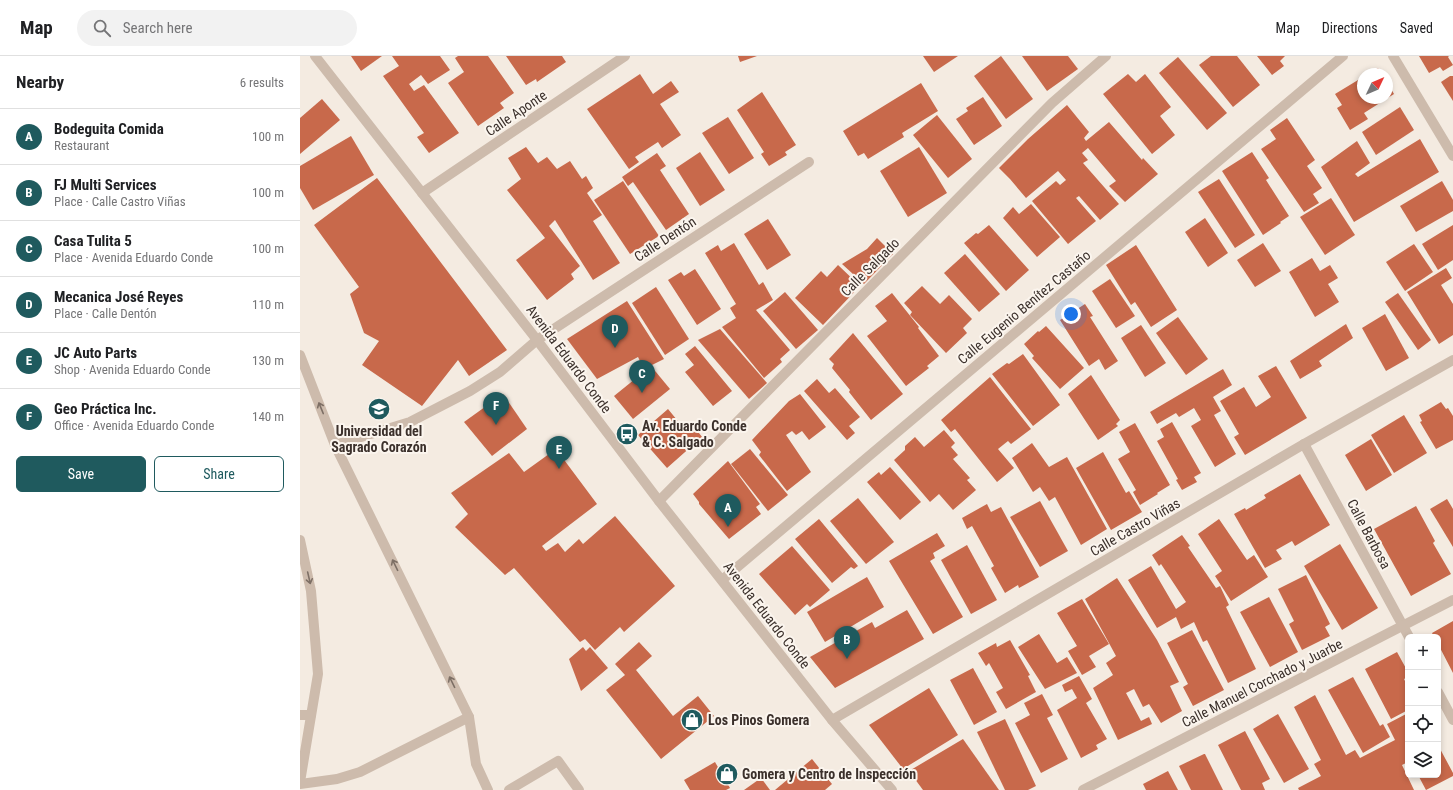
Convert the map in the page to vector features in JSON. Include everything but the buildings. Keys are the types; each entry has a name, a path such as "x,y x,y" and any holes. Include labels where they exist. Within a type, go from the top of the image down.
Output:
{"street":[{"name":"Avenida Eduardo Conde","path":"315,56 659,501 832,720 892,790"},
{"name":"Calle Aponte","path":"422,193 626,56"},
{"name":"Calle Salgado","path":"659,501 1052,103 1106,56"},
{"name":"Calle Eugenio Benítez Castaño","path":"722,580 1343,56"},
{"path":"1393,56 1453,156"},
{"name":"Calle Dentón","path":"335,445 410,422 463,394 500,372 536,340 809,162"},
{"path":"300,355 335,445 469,717 476,764 488,790"},
{"name":"Calle Castro Viñas","path":"832,720 1304,444 1453,360"},
{"name":"Calle Barbosa","path":"1304,444 1407,634"},
{"path":"300,540 311,591 318,674 300,783 337,779 360,772 469,717"},
{"name":"Calle Manuel Corchado y Juarbe","path":"1083,790 1453,600"},
{"path":"1441,698 1453,720"},
{"path":"300,715 311,715"},
{"path":"509,790 558,761 579,790"}],"place":[{"name":"Mecanica José Reyes","path":"615,348"},
{"name":"Casa Tulita 5","path":"642,393"},
{"name":"Universidad del Sagrado Corazón","path":"379,409"},
{"name":"Geo Práctica Inc.","path":"496,425"},
{"name":"Av. Eduardo Conde & C. Salgado","path":"627,434"},
{"name":"JC Auto Parts","path":"559,469"},
{"name":"Bodeguita Comida","path":"728,527"},
{"name":"FJ Multi Services","path":"847,659"},
{"name":"Los Pinos Gomera","path":"692,720"},
{"name":"Gomera y Centro de Inspección","path":"727,774"}]}
